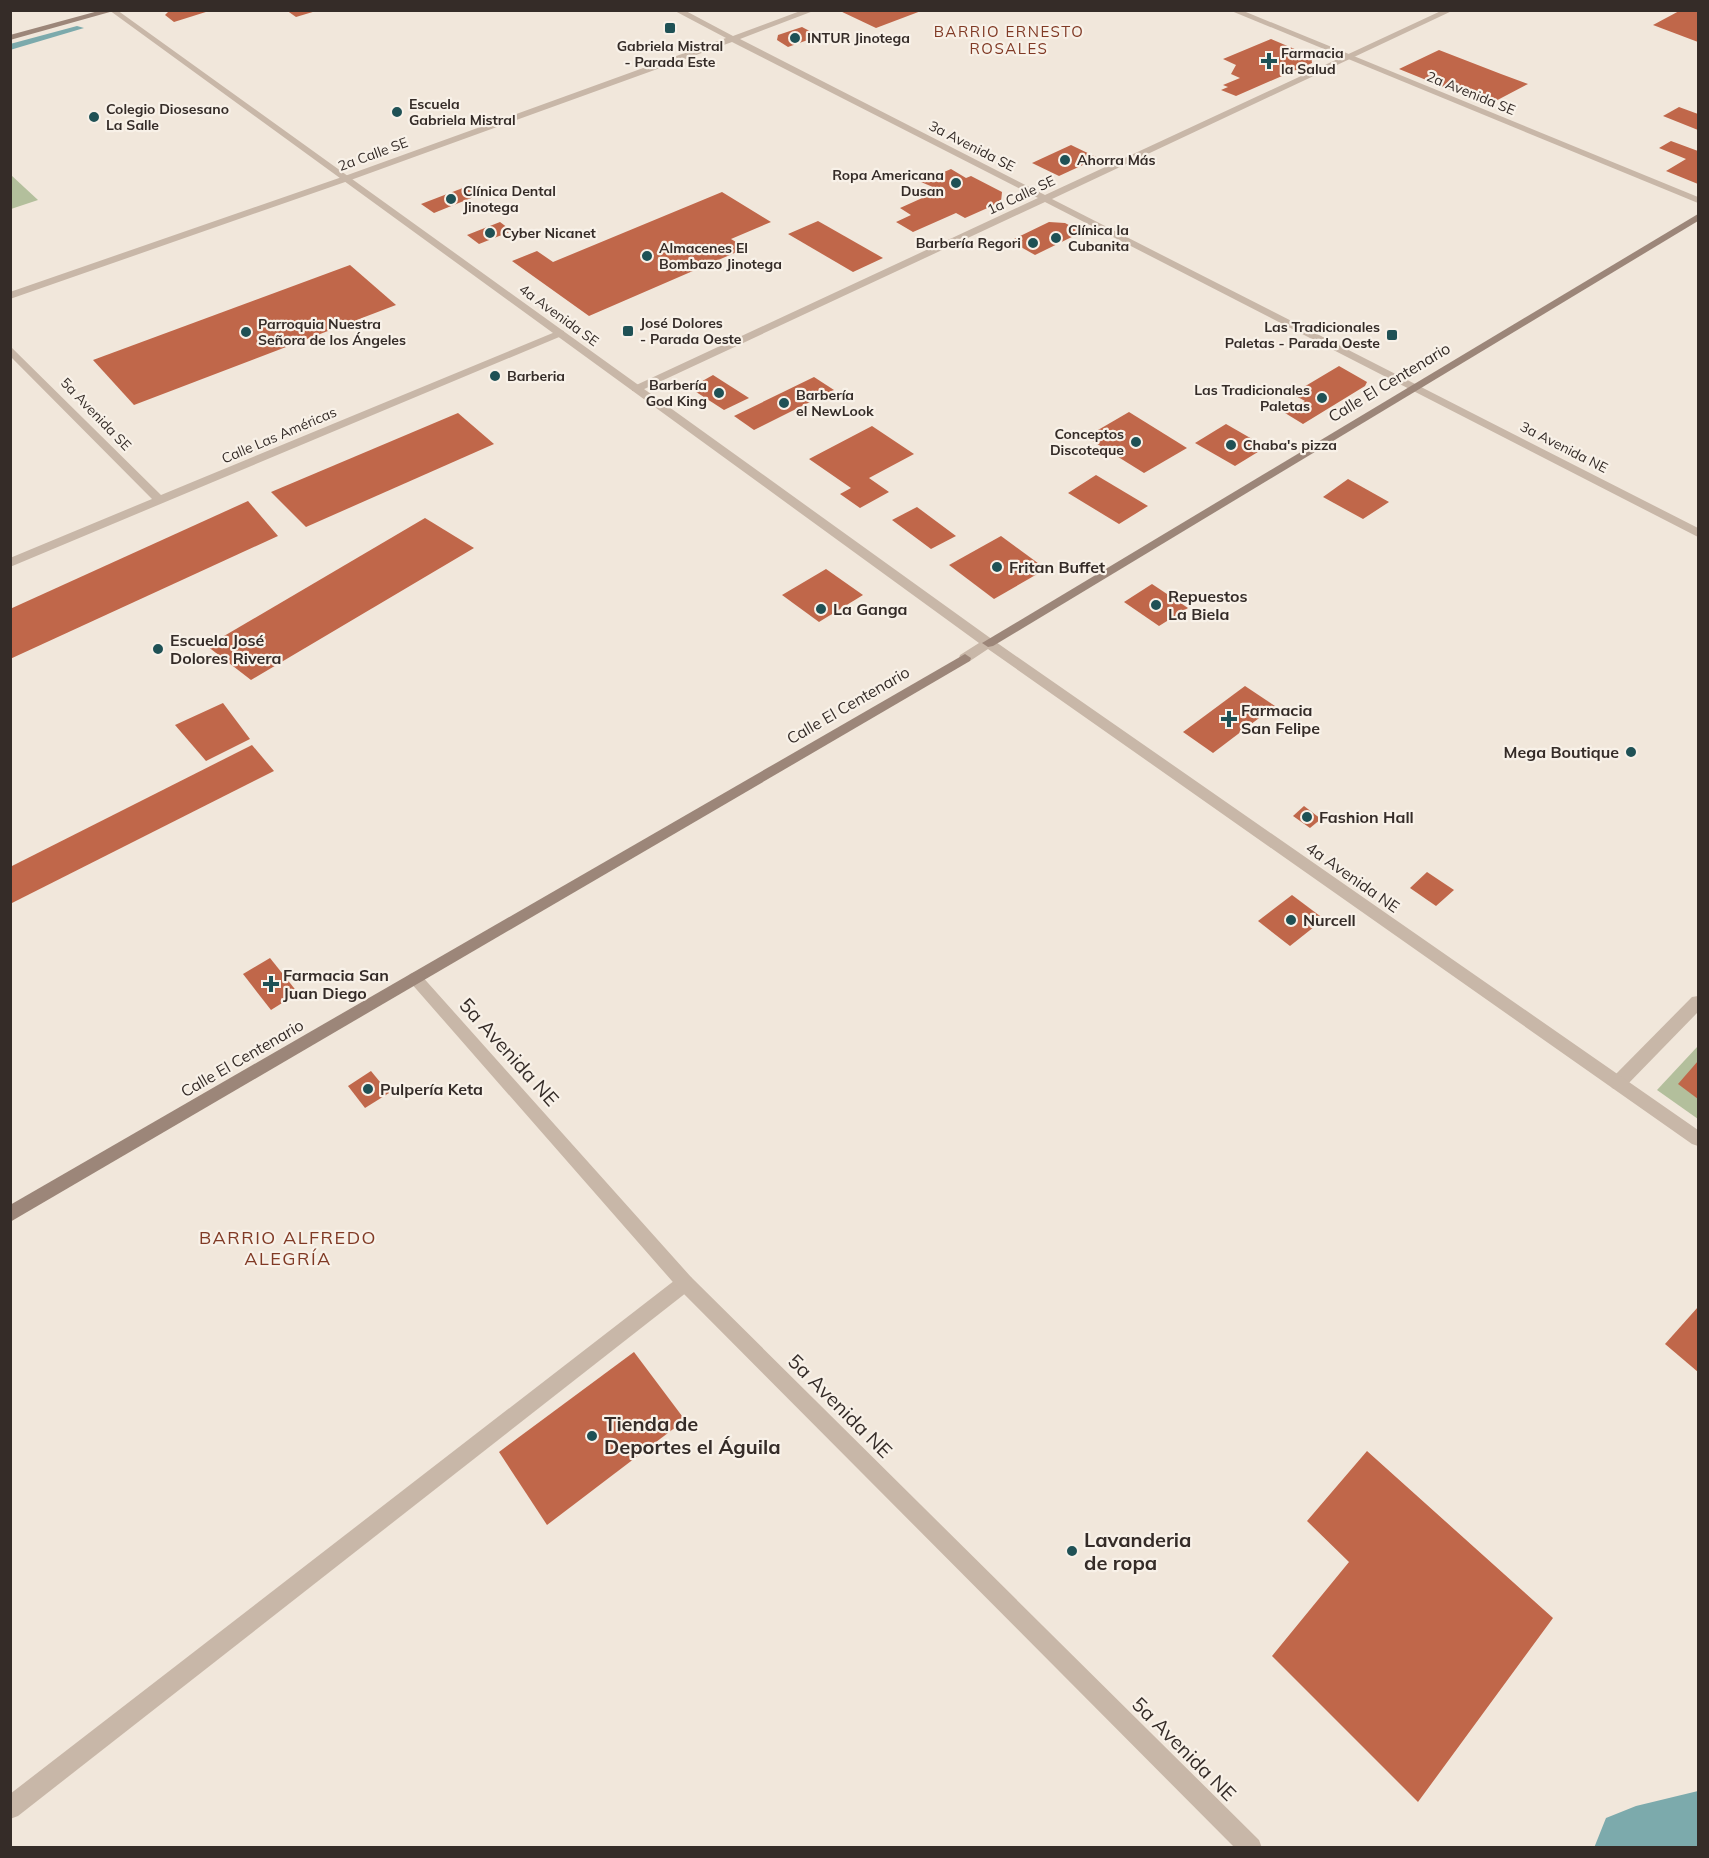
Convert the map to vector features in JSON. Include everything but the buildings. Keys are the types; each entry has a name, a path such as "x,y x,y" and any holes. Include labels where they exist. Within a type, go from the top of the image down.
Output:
{"main road":[{"path":"10,38 113,10"},
{"name":"Calle El Centenario","path":"988,643 1698,218"},
{"name":"Calle El Centenario","path":"12,1209 415,978 964,658"}],"street":[{"name":"4a Avenida SE","path":"113,10 988,643"},
{"name":"3a Avenida SE","path":"677,10 1415,387"},
{"name":"2a Calle SE","path":"10,296 345,179 812,10"},
{"name":"2a Avenida SE","path":"1233,10 1698,200"},
{"name":"1a Calle SE","path":"636,389 1450,10"},
{"name":"Calle Las Américas","path":"10,563 560,333"},
{"name":"5a Avenida SE","path":"10,349 160,501"},
{"name":"3a Avenida NE","path":"1415,387 1698,533"},
{"name":"Calle El Centenario","path":"964,658 988,643"},
{"name":"4a Avenida NE","path":"988,643 1698,1139"},
{"name":"5a Avenida NE","path":"415,978 685,1283 1251,1848"},
{"path":"1618,1083 1698,1002"},
{"path":"10,1808 685,1283"}],"green space":[{"path":"11,175 38,200 11,209"},
{"path":"1698,1046 1698,1119 1657,1090"}],"waterway":[{"path":"10,47 80,28"},
{"path":"1636,1848 1698,1833"}],"place":[{"name":"Gabriela Mistral - Parada Este","path":"670,28"},
{"name":"INTUR Jinotega","path":"795,38"},
{"name":"Farmacia la Salud","path":"1269,61"},
{"name":"Escuela Gabriela Mistral","path":"397,112"},
{"name":"Colegio Diosesano La Salle","path":"94,117"},
{"name":"Ahorra Más","path":"1065,160"},
{"name":"Ropa Americana Dusan","path":"956,183"},
{"name":"Clínica Dental Jinotega","path":"451,199"},
{"name":"Cyber Nicanet","path":"490,233"},
{"name":"Clínica la Cubanita","path":"1056,238"},
{"name":"Barbería Regori","path":"1033,243"},
{"name":"Almacenes El Bombazo Jinotega","path":"647,256"},
{"name":"José Dolores - Parada Oeste","path":"628,331"},
{"name":"Parroquia Nuestra Señora de los Ángeles","path":"246,332"},
{"name":"Las Tradicionales Paletas - Parada Oeste","path":"1392,335"},
{"name":"Barberia","path":"495,376"},
{"name":"Barbería God King","path":"719,393"},
{"name":"Las Tradicionales Paletas","path":"1322,398"},
{"name":"Barbería el NewLook","path":"784,403"},
{"name":"Conceptos Discoteque","path":"1136,442"},
{"name":"Chaba's pizza","path":"1231,445"},
{"name":"Fritan Buffet","path":"997,567"},
{"name":"Repuestos La Biela","path":"1156,605"},
{"name":"La Ganga","path":"821,609"},
{"name":"Escuela José Dolores Rivera","path":"158,649"},
{"name":"Farmacia San Felipe","path":"1229,719"},
{"name":"Mega Boutique","path":"1631,752"},
{"name":"Fashion Hall","path":"1307,817"},
{"name":"Nurcell","path":"1291,920"},
{"name":"Farmacia San Juan Diego","path":"271,984"},
{"name":"Pulpería Keta","path":"368,1089"},
{"name":"Tienda de Deportes el Águila","path":"592,1436"},
{"name":"Lavanderia de ropa","path":"1072,1551"}],"district":[{"name":"BARRIO ERNESTO ROSALES","path":"1009,40"},
{"name":"BARRIO ALFREDO ALEGRÍA","path":"288,1248"}]}
